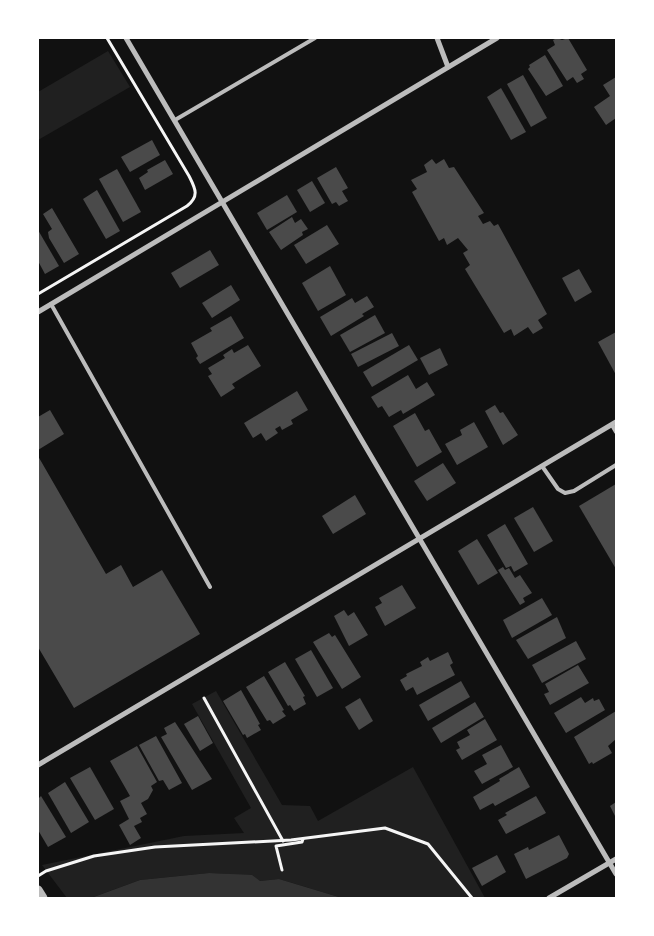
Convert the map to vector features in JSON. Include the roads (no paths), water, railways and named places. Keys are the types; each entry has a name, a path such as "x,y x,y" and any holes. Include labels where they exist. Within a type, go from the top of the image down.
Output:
{"street":[{"path":"126,38 616,874"},
{"path":"437,38 448,67"},
{"path":"38,312 497,38"},
{"path":"38,765 614,424"},
{"path":"549,898 616,859"},
{"path":"38,890 43,898"}],"lane":[{"path":"175,120 315,38"},
{"path":"51,304 210,587"},
{"path":"614,424 616,432"},
{"path":"542,466 558,489 565,493 574,491 616,465"}]}
